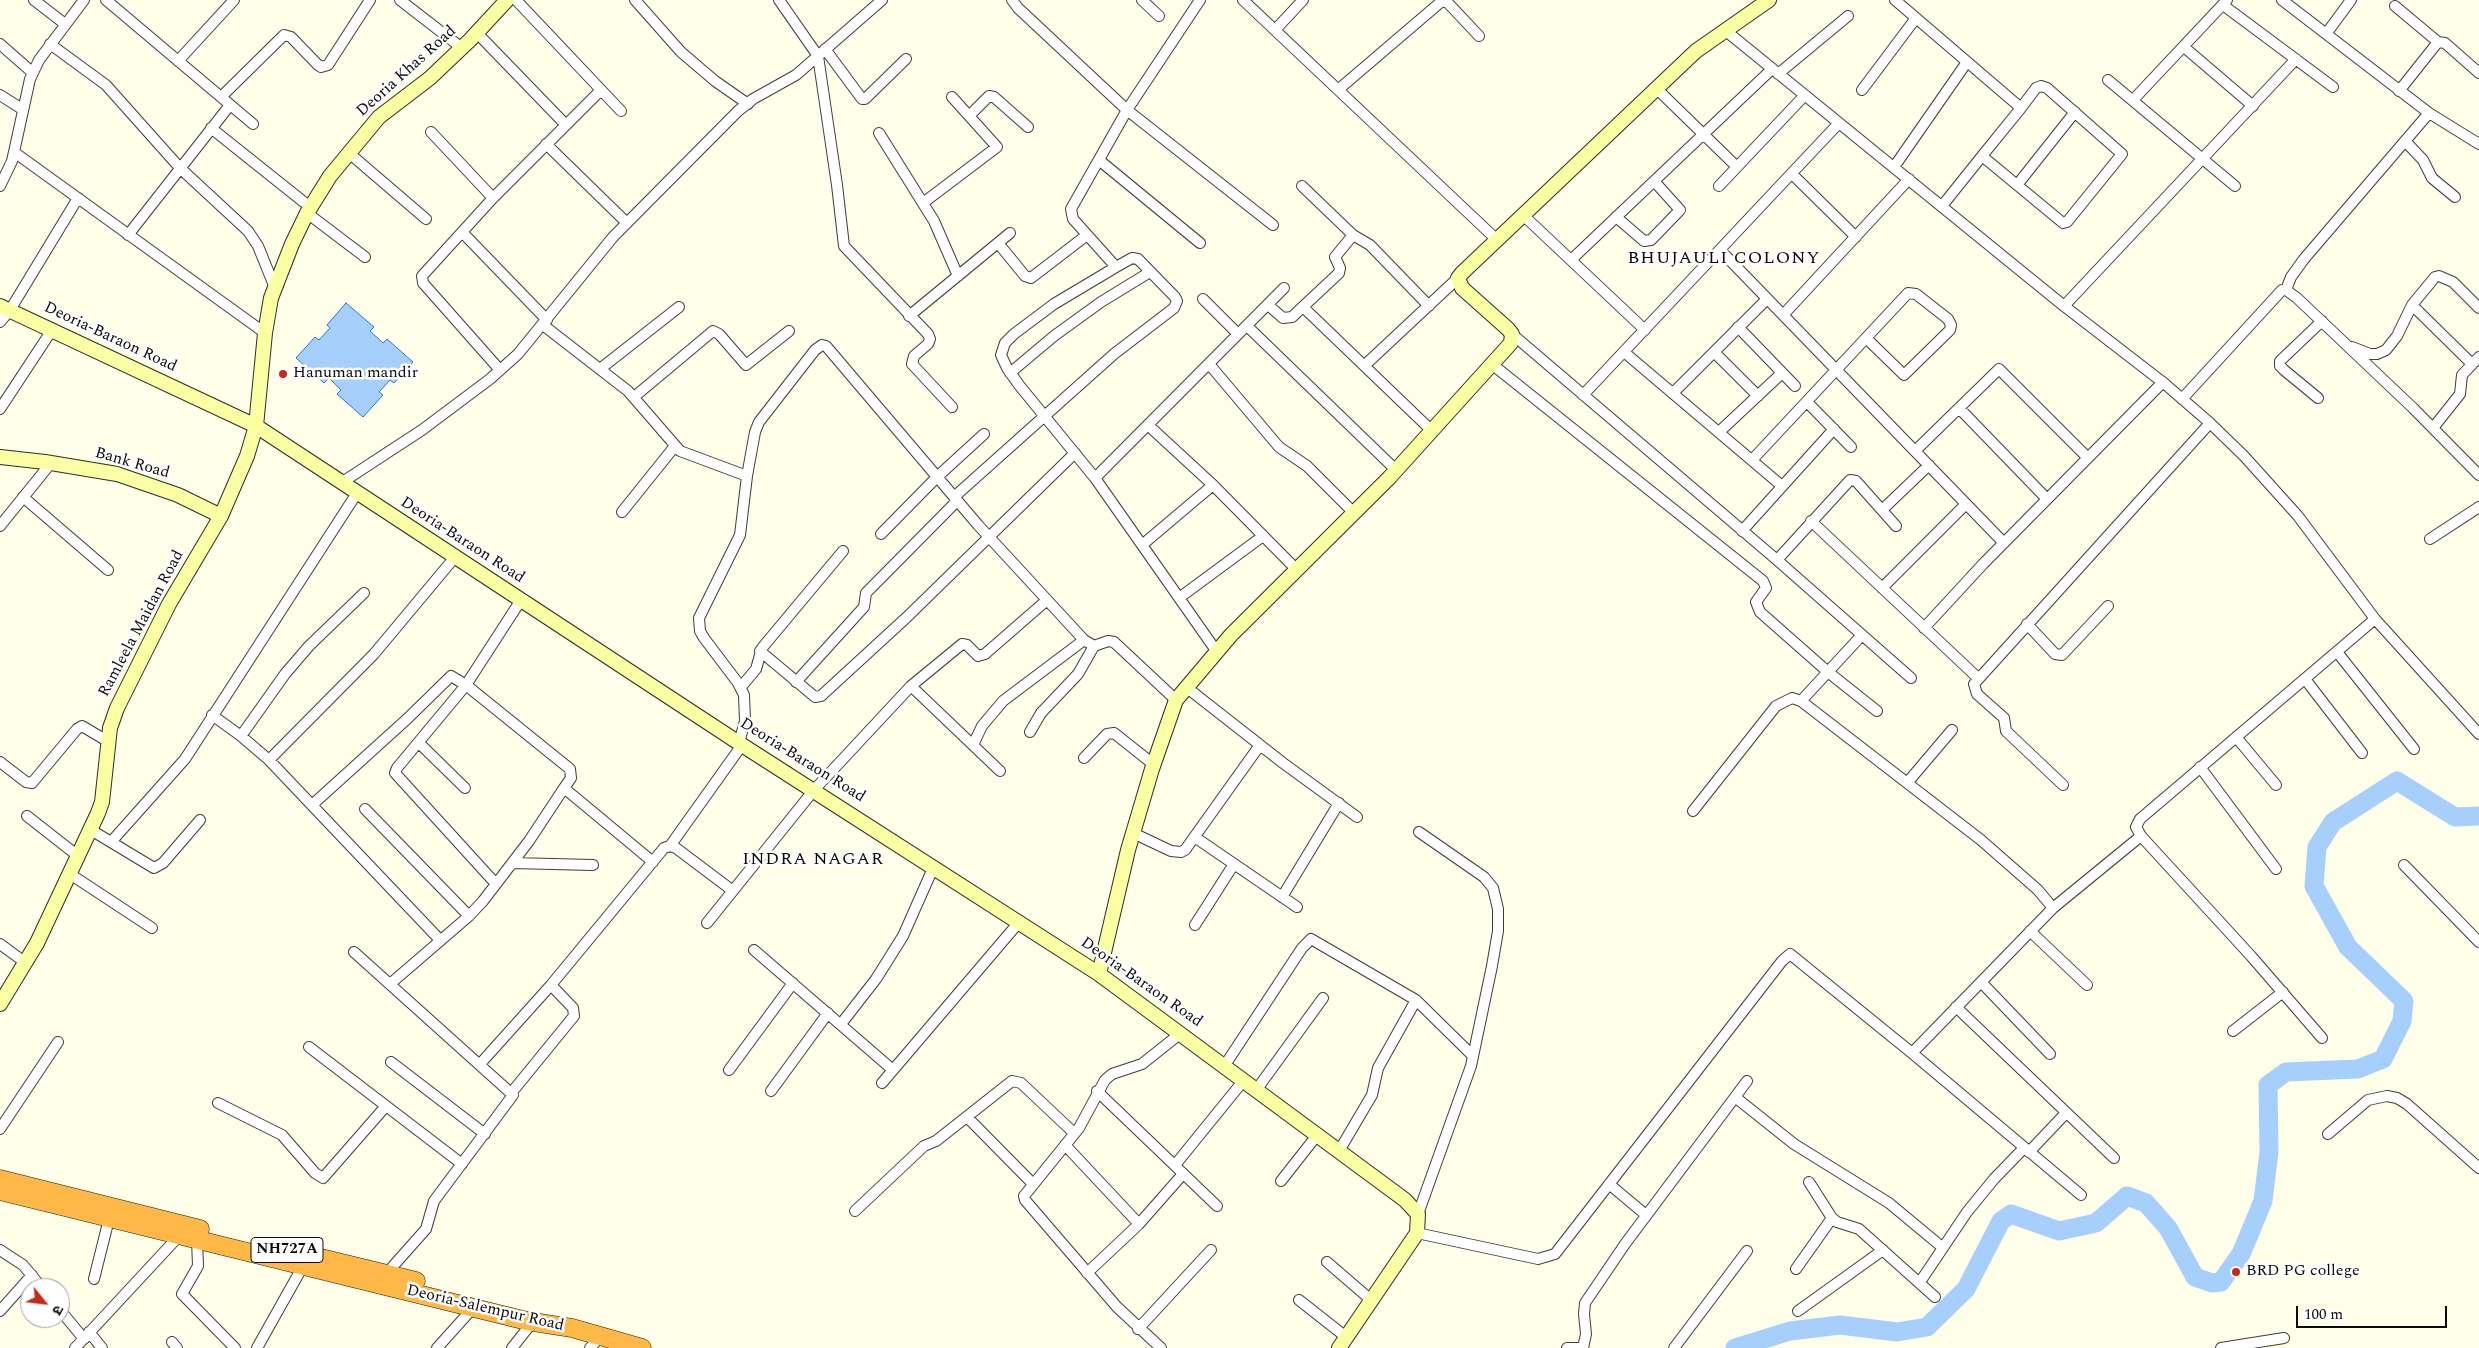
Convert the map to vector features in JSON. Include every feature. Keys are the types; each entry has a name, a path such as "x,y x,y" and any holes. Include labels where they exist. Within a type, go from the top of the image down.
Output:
{"highway":[{"name":"Deoria-Salempur Road","path":"0,1179 90,1200 233,1238 386,1274 572,1328 595,1342"},
{"name":"Deoria-Salempur Road","path":"0,1191 473,1308 536,1318"},
{"name":"NH727A","path":"595,1342 642,1348"}],"street":[{"path":"34,0 65,24"},
{"path":"0,186 14,152 22,109 33,73 50,44 84,0"},
{"path":"106,0 253,124"},
{"path":"178,61 234,0"},
{"path":"221,97 284,35 291,37 318,65 325,67 332,61 370,0"},
{"path":"400,0 462,48"},
{"name":"Deoria Khas Road","path":"256,426 265,333 275,288 292,244 309,210 330,176 379,117 430,78 477,33 507,0"},
{"path":"516,0 621,111"},
{"path":"635,0 681,52 715,81 748,104"},
{"path":"779,0 862,99 906,59"},
{"path":"341,483 422,430 518,354 613,237 748,104 796,75 881,0"},
{"path":"1012,0 1018,8 1127,110 1273,225"},
{"path":"1142,0 1159,16"},
{"path":"1116,267 1072,219 1070,212 1127,110 1200,0"},
{"path":"1243,0 1496,240"},
{"path":"1275,30 1304,0"},
{"path":"1365,366 1458,278 1467,266 1696,51 1769,0"},
{"path":"1895,0 2021,108"},
{"path":"2282,0 2429,113 2479,144"},
{"path":"2326,34 2351,0"},
{"path":"1339,89 1442,1 1448,3 1479,36"},
{"path":"2133,100 2225,2 2333,87"},
{"path":"2395,6 2479,73"},
{"path":"1571,260 1654,181 1775,71 1848,16"},
{"path":"1862,90 1916,18"},
{"path":"1726,31 2064,306 2163,382 2210,423 2244,456 2298,516 2375,619 2479,734"},
{"path":"477,33 566,125"},
{"path":"2399,91 2438,42"},
{"path":"0,44 33,73"},
{"path":"50,44 106,86 180,168 254,238 275,288"},
{"path":"2184,47 2253,106"},
{"path":"822,52 844,246 930,339 914,356 912,364 952,407"},
{"path":"2064,306 2204,160 2296,59"},
{"path":"1894,167 1967,62"},
{"path":"2108,80 2235,186"},
{"path":"1942,206 2036,88 2044,86 2120,150 2122,154 2067,222 2061,221 1982,156"},
{"path":"1657,88 1736,167"},
{"path":"500,370 421,279 424,272 493,198 601,90"},
{"path":"0,95 22,109"},
{"path":"1719,186 1805,95"},
{"path":"923,203 996,149 997,145 952,96"},
{"path":"970,116 989,96 994,96 1028,126"},
{"path":"128,235 230,105"},
{"path":"2017,185 2075,112"},
{"path":"2286,290 2291,277 2304,259 2429,113"},
{"path":"1583,396 1839,123"},
{"path":"211,128 365,256"},
{"path":"431,132 493,198"},
{"path":"879,133 923,203 958,276"},
{"path":"2405,141 2423,160 2432,178 2455,197"},
{"path":"546,144 627,223"},
{"path":"14,152 265,333"},
{"path":"349,153 426,219"},
{"path":"1099,160 1200,243"},
{"path":"1792,174 1856,237"},
{"path":"1783,315 1909,179"},
{"path":"1616,217 1644,241 1651,240 1680,210 1654,181"},
{"path":"1302,186 1353,235 1370,245 1429,306"},
{"path":"0,322 5,308 78,198"},
{"path":"1523,214 1645,330"},
{"path":"462,232 545,322 634,397 675,446 683,452 746,476"},
{"path":"908,316 1010,233"},
{"path":"998,243 1025,276 1031,278 1087,235"},
{"path":"1268,305 1287,319 1303,308 1339,273 1340,268 1335,257 1353,235"},
{"path":"1721,251 2004,543"},
{"path":"796,682 864,607 866,593 955,499 1044,415 1114,354 1174,308 1177,301 1175,297 1135,258 1116,267 1054,304 1008,339 1001,355 1010,373 1044,415 1075,453 1095,478 1216,652"},
{"path":"1010,373 1054,336 1101,302 1150,272"},
{"path":"2347,345 2370,354 2377,354 2386,350 2397,336 2412,305 2429,281 2440,276 2453,282 2479,308"},
{"path":"1458,278 1462,288 1512,334 1777,560 1911,678"},
{"path":"1095,478 1149,426 1284,288"},
{"path":"2182,399 2282,290 2286,290"},
{"path":"2286,290 2322,321 2479,475"},
{"path":"1752,460 1908,293 1916,294 1948,319 1951,325 1950,330 1904,375 1866,338"},
{"path":"1203,299 1238,334"},
{"path":"1673,393 1767,299"},
{"path":"2412,305 2475,360 2462,376 2460,394 2433,428"},
{"path":"600,369 679,306"},
{"name":"Deoria-Baraon Road","path":"5,308 256,426 740,744 1020,921 1099,974 1318,1134 1412,1205 1418,1214"},
{"path":"1303,308 1431,430"},
{"path":"2318,398 2284,370 2280,366 2280,361 2322,321"},
{"path":"1247,326 1396,470"},
{"path":"1738,328 1795,386"},
{"path":"0,408 52,330"},
{"path":"634,397 712,331 719,334 746,365 789,331"},
{"path":"1099,974 1133,833 1153,764 1176,700 1216,652 1396,470 1493,365 1511,343 1512,334"},
{"path":"670,846 740,744 745,721 746,707 741,687 704,638 700,631 699,618 740,535 746,476 755,432 759,422 814,350 822,345 826,346 989,537 1084,640 1094,646"},
{"path":"1624,352 1782,486"},
{"path":"1714,352 1758,396"},
{"path":"1209,364 1279,447 1307,466 1354,513"},
{"path":"1493,365 1763,581 1766,588 1756,602 1756,607 1828,672 1877,711"},
{"path":"1915,451 1999,369 2088,458"},
{"path":"1719,432 1782,373"},
{"path":"1924,628 2004,543 2163,382"},
{"path":"1807,402 1851,447"},
{"path":"1960,408 2047,499"},
{"path":"2063,784 2006,731 2004,718 1977,694 1974,684 2210,423"},
{"name":"Ramleela Maidan Road","path":"0,1004 26,962 91,830 102,802 109,742 115,715 133,674 169,604 221,516 247,456 256,426"},
{"path":"1149,426 1213,485 1297,570"},
{"path":"1742,531 1834,429"},
{"path":"881,534 937,477 984,434"},
{"path":"622,512 675,446"},
{"path":"760,651 815,697 822,696 1075,453"},
{"name":"Bank Road","path":"0,457 51,462 117,474 178,495 221,516"},
{"path":"0,526 51,462"},
{"path":"1882,510 1929,466"},
{"path":"1777,560 1811,520 1850,480 1853,480 1896,526"},
{"path":"1142,545 1213,485"},
{"path":"111,842 172,774 357,493"},
{"path":"23,497 108,570"},
{"path":"1882,588 1966,504"},
{"path":"2430,538 2479,507"},
{"path":"1811,520 1978,678"},
{"path":"1179,598 1263,536"},
{"path":"741,687 756,669 760,651 843,551"},
{"path":"269,760 374,654 455,558"},
{"path":"241,736 262,704 297,660 364,593"},
{"path":"496,884 395,773 397,768 466,685 521,600"},
{"path":"707,923 814,790 911,686 962,644 978,656 986,654 1047,600"},
{"path":"2027,624 2055,654 2062,655 2108,606"},
{"path":"2322,1038 2283,992 2141,836 2136,827 2140,819 2375,619"},
{"path":"1802,701 1862,635"},
{"path":"973,744 982,726 1003,701 1084,640"},
{"path":"1030,732 1041,713 1078,674 1094,646 1108,641 1114,642 1176,700"},
{"path":"2337,652 2414,749"},
{"path":"312,805 407,719 448,678 454,676 570,769 571,778 512,863 470,916 390,984"},
{"path":"2304,680 2362,753"},
{"path":"911,686 1000,771"},
{"path":"1186,687 1357,817"},
{"path":"1693,811 1776,706 1792,698 1802,701 2020,873 2053,908"},
{"path":"212,715 269,760 440,940"},
{"path":"0,762 26,782 32,783 82,726 109,742"},
{"path":"1907,783 1952,730"},
{"path":"1084,758 1107,734 1114,733 1153,764"},
{"path":"2236,737 2276,785"},
{"path":"419,743 465,788"},
{"path":"1133,833 1177,853 1185,850 1196,838 1260,745"},
{"path":"2200,767 2276,869"},
{"path":"564,788 653,862"},
{"path":"1282,897 1339,803"},
{"path":"365,810 470,916"},
{"path":"27,816 78,856"},
{"path":"91,830 154,868 163,863 200,820"},
{"path":"1299,1300 1343,1342 1417,1233 1418,1214 1473,1056 1498,931 1497,897 1493,888 1484,877 1420,832"},
{"path":"1912,1053 2053,908 2141,836"},
{"path":"1196,838 1297,907"},
{"path":"480,1064 551,985 664,848 670,846 676,848 733,891"},
{"path":"512,863 593,865"},
{"path":"1195,926 1234,864"},
{"path":"2404,865 2479,942"},
{"path":"841,1024 876,979 903,936 934,866"},
{"path":"70,874 152,928"},
{"path":"882,1083 1020,921"},
{"path":"2030,932 2087,985"},
{"path":"1225,1065 1302,948 1311,939 1416,1000 1473,1056"},
{"path":"0,944 26,962"},
{"path":"754,950 893,1070"},
{"path":"354,952 512,1092"},
{"path":"1417,1233 1538,1259 1547,1258 1554,1254 1786,956 1790,954 1799,959 2081,1195"},
{"path":"1981,982 2050,1054"},
{"path":"729,1070 793,983"},
{"path":"386,1274 426,1229 434,1201 512,1100 512,1092 574,1016 573,1008 551,985"},
{"path":"2233,1031 2283,992"},
{"path":"1257,1089 1323,998"},
{"path":"1339,1151 1372,1095 1378,1068 1416,1000"},
{"path":"1956,1007 2114,1158"},
{"path":"771,1091 828,1013"},
{"path":"1161,1348 1138,1329 1087,1273 1024,1200 1024,1196 1074,1133 1097,1091 1112,1074 1142,1064 1181,1033"},
{"path":"0,1129 58,1042"},
{"path":"309,1047 462,1164"},
{"path":"392,1062 485,1134"},
{"path":"1174,1165 1244,1080"},
{"path":"855,1211 924,1146 936,1141 1012,1081 1018,1082 1074,1133"},
{"path":"1567,1348 1582,1348 1586,1334 1585,1303 1646,1215 1747,1081"},
{"path":"1097,1091 1217,1206"},
{"path":"2328,1134 2368,1100 2387,1096 2397,1098 2407,1104 2479,1168"},
{"path":"1735,1097 1794,1144 1889,1203 1942,1247"},
{"path":"218,1103 282,1136 315,1173 323,1178 327,1176 386,1106"},
{"path":"1920,1282 1966,1212 1994,1179 2066,1113"},
{"path":"967,1117 1033,1184"},
{"path":"1281,1182 1318,1134"},
{"path":"1065,1145 1139,1224"},
{"path":"1087,1273 1139,1224 1183,1174"},
{"path":"1809,1182 1832,1218 1837,1222 1859,1229 1935,1297"},
{"path":"1609,1184 1646,1215"},
{"path":"1796,1269 1832,1218"},
{"path":"94,1279 109,1219"},
{"path":"76,1348 179,1236"},
{"path":"197,1240 198,1266 182,1294 235,1348"},
{"path":"0,1250 22,1265 34,1278"},
{"path":"1138,1329 1211,1250"},
{"path":"1798,1311 1883,1250"},
{"path":"1674,1348 1747,1251"},
{"path":"1327,1262 1372,1300"},
{"path":"258,1348 303,1266"},
{"path":"0,1311 32,1275"},
{"path":"437,1348 473,1308"},
{"path":"512,1348 536,1318"},
{"path":"70,1320 102,1348"},
{"path":"2221,1348 2284,1338"}],"water":[{"path":"346,303 374,327 370,331 383,343 387,339 413,362 394,383 390,380 379,392 383,395 363,417 337,394 341,390 329,378 324,383 296,358 315,337 319,340 330,328 327,325"}],"waterway":[{"path":"1735,1348 1790,1331 1840,1325 1897,1332 1927,1327 1966,1289 2001,1221 2011,1214 2059,1231 2096,1223 2127,1196 2146,1203 2168,1228 2195,1277 2212,1283 2221,1282 2241,1254 2263,1201 2269,1152 2268,1085 2286,1072 2358,1069 2383,1059 2402,1021 2404,1001 2348,947 2314,886 2317,847 2333,822 2397,781 2455,817 2479,816"}],"place":[{"name":"Hanuman mandir","path":"283,374"},
{"name":"BRD PG college","path":"2236,1272"}],"district":[{"name":"BHUJAULI COLONY","path":"1724,259"},
{"name":"INDRA NAGAR","path":"813,860"}]}
